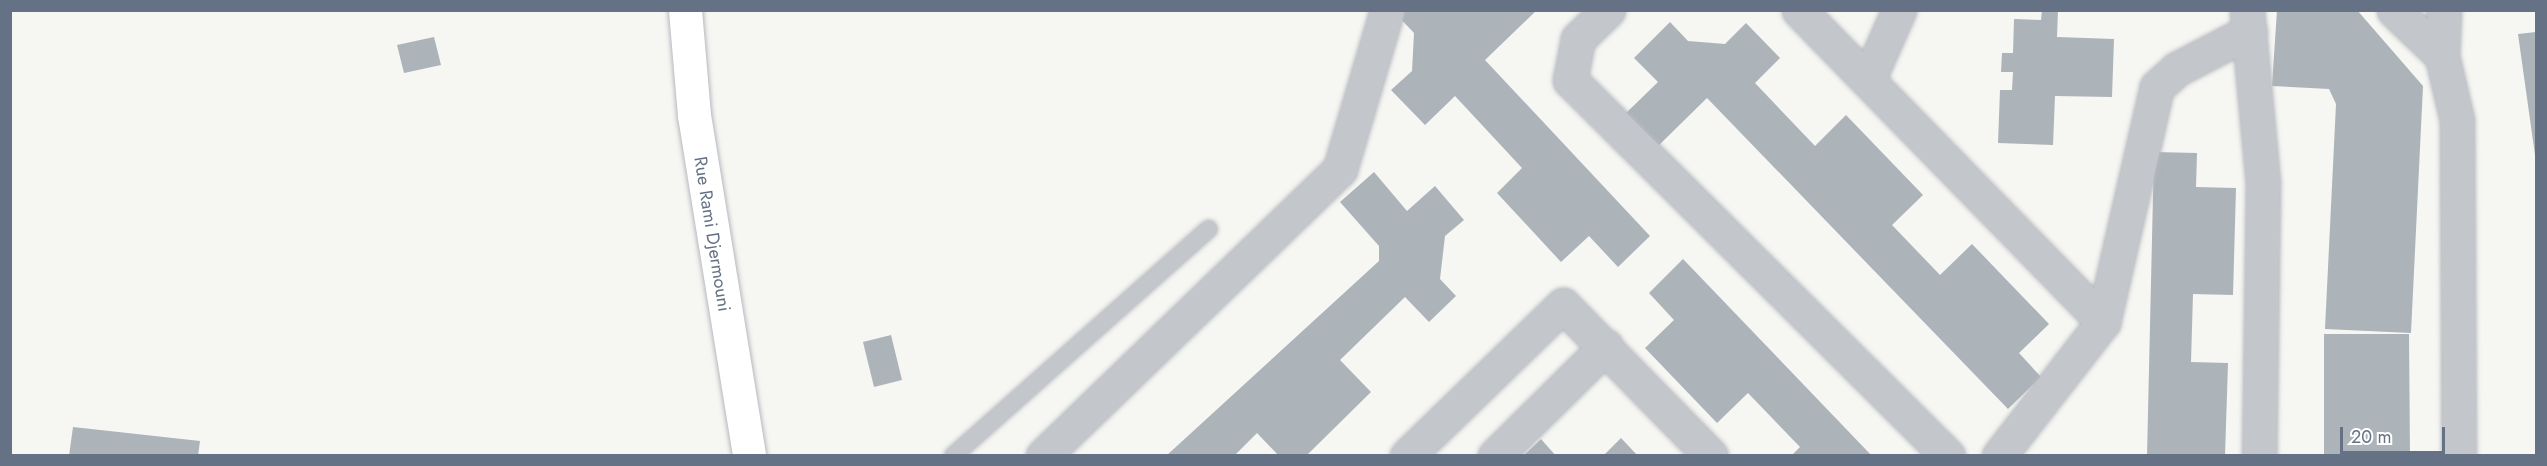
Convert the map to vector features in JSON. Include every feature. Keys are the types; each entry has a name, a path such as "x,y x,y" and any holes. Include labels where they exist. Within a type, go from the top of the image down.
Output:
{"main road":[{"name":"Rue Rami Djermouni","path":"685,10 693,115 749,456"}],"street":[{"path":"1043,456 1340,169 1387,10"},
{"path":"1608,10 1578,39 1570,80 1948,456"},
{"path":"1799,10 2103,322"},
{"path":"1868,81 1899,10"},
{"path":"2394,10 2442,56"},
{"path":"2444,10 2442,56 2457,120 2458,456"},
{"path":"1999,456 2103,322 2157,87 2177,69 2249,21 2263,182 2259,456"},
{"path":"1409,455 1563,305 1606,346 1711,456"},
{"path":"1495,456 1606,346"}],"lane":[{"path":"953,456 1209,229"}],"building":[{"path":"1402,10 1537,10 1485,60 1650,236 1618,267 1589,236 1561,262 1497,193 1522,168 1455,96 1425,125 1391,90 1412,71 1414,33 1397,15"},
{"path":"2042,10 2058,10 2057,37 2114,39 2112,97 2055,96 2053,145 1998,143 2000,90 2012,90 2013,72 2001,72 2002,53 2013,53 2014,19 2041,20"},
{"path":"2277,10 2357,10 2423,86 2411,333 2325,329 2336,104 2329,89 2272,86"},
{"path":"1670,22 1688,41 1725,44 1746,23 1780,58 1755,83 1815,146 1846,115 1923,195 1892,225 1940,275 1972,244 2049,324 2019,353 2041,377 2008,409 1707,98 1655,149 1623,116 1658,82 1634,58"},
{"path":"2536,32 2536,155 2535,155 2518,34"},
{"path":"434,37 441,65 404,73 397,45"},
{"path":"2154,152 2197,153 2196,187 2236,188 2233,295 2193,294 2191,362 2228,363 2225,456 2147,456"},
{"path":"1374,172 1407,211 1435,186 1464,220 1445,236 1440,279 1456,296 1429,322 1405,297 1340,360 1371,392 1306,456 1279,456 1257,433 1234,456 1166,456 1379,261 1379,246 1340,202"},
{"path":"1683,259 1872,456 1791,456 1800,447 1748,393 1717,423 1645,348 1674,320 1649,293"},
{"path":"2324,334 2409,334 2410,456 2324,456"},
{"path":"891,335 902,380 874,387 863,342"},
{"path":"73,427 200,441 198,456 69,456"},
{"path":"1621,438 1638,456 1603,456"},
{"path":"1541,439 1556,456 1523,456"}]}
